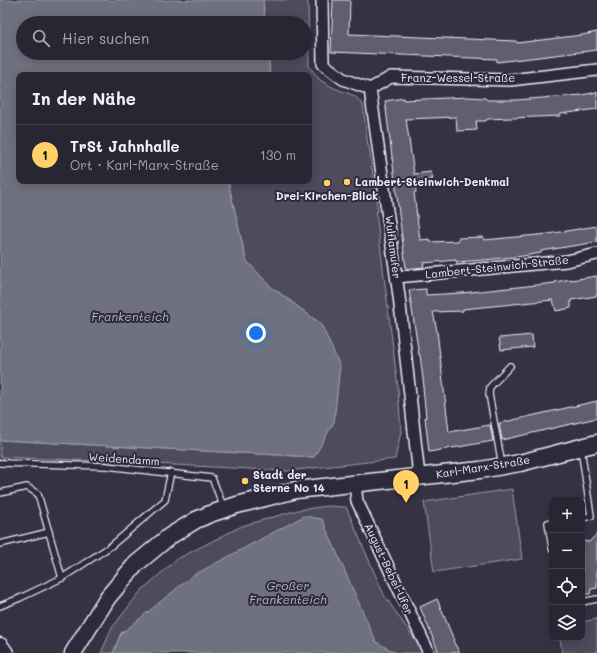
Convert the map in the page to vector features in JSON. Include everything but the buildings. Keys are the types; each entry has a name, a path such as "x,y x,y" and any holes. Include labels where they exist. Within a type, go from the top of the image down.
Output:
{"main road":[{"name":"Karl-Marx-Straße","path":"73,653 116,586 136,564 170,536 196,520 224,508 296,490 460,472 520,463 597,443"},
{"path":"87,653 91,623"},
{"path":"0,646 5,653"}],"street":[{"path":"322,0 322,64 343,79 370,89"},
{"name":"Franz-Wessel-Straße","path":"370,89 391,77 510,80 597,70"},
{"name":"Wulflamufer","path":"370,89 397,277 419,476"},
{"name":"Lambert-Steinwich-Straße","path":"397,277 567,261 597,254"},
{"name":"August-Bebel-Ufer","path":"355,484 356,501 429,653"}],"lane":[{"path":"502,466 489,394 490,387 510,366"},
{"path":"581,448 591,516 585,517"},
{"name":"Weidendamm","path":"0,463 106,466 171,472 212,478 224,508"},
{"path":"0,606 62,578 111,546 165,500 171,472"},
{"path":"0,493 27,487 38,494 62,578"},
{"path":"0,544 49,532"},
{"path":"585,601 597,599"}],"shaded area":[{"path":"263,0 308,0 308,16 264,16"},
{"path":"269,60 309,60 309,66 320,80 334,88 355,96 363,105 378,212 376,212 398,388 401,432 395,459 287,471 0,457 0,440 314,457 321,324 270,286 246,260 229,184 312,184 312,72 270,72"},
{"path":"512,489 522,559 434,572 424,502"},
{"path":"327,506 346,507 384,595 424,653 396,653 376,643 322,520 121,633 113,653 101,653 112,628 140,592 177,559 242,526 298,510"},
{"path":"597,619 597,653 562,653 560,641 585,641 585,621"}],"water":[{"name":"Frankenteich","path":"0,0 263,0 264,16 16,16 16,60 269,60 270,72 16,72 16,184 229,184 246,260 270,286 321,324 340,366 334,422 314,457 0,440"},
{"name":"Großer Frankenteich","path":"304,516 322,519 376,642 396,653 113,653 121,634 192,576"}],"place":[{"name":"Lambert-Steinwich-Denkmal","path":"347,182"},
{"name":"Drei-Kirchen-Blick","path":"327,183"},
{"name":"Stadt der Sterne No 14","path":"245,481"},
{"name":"TrSt Jahnhalle","path":"406,503"}]}
